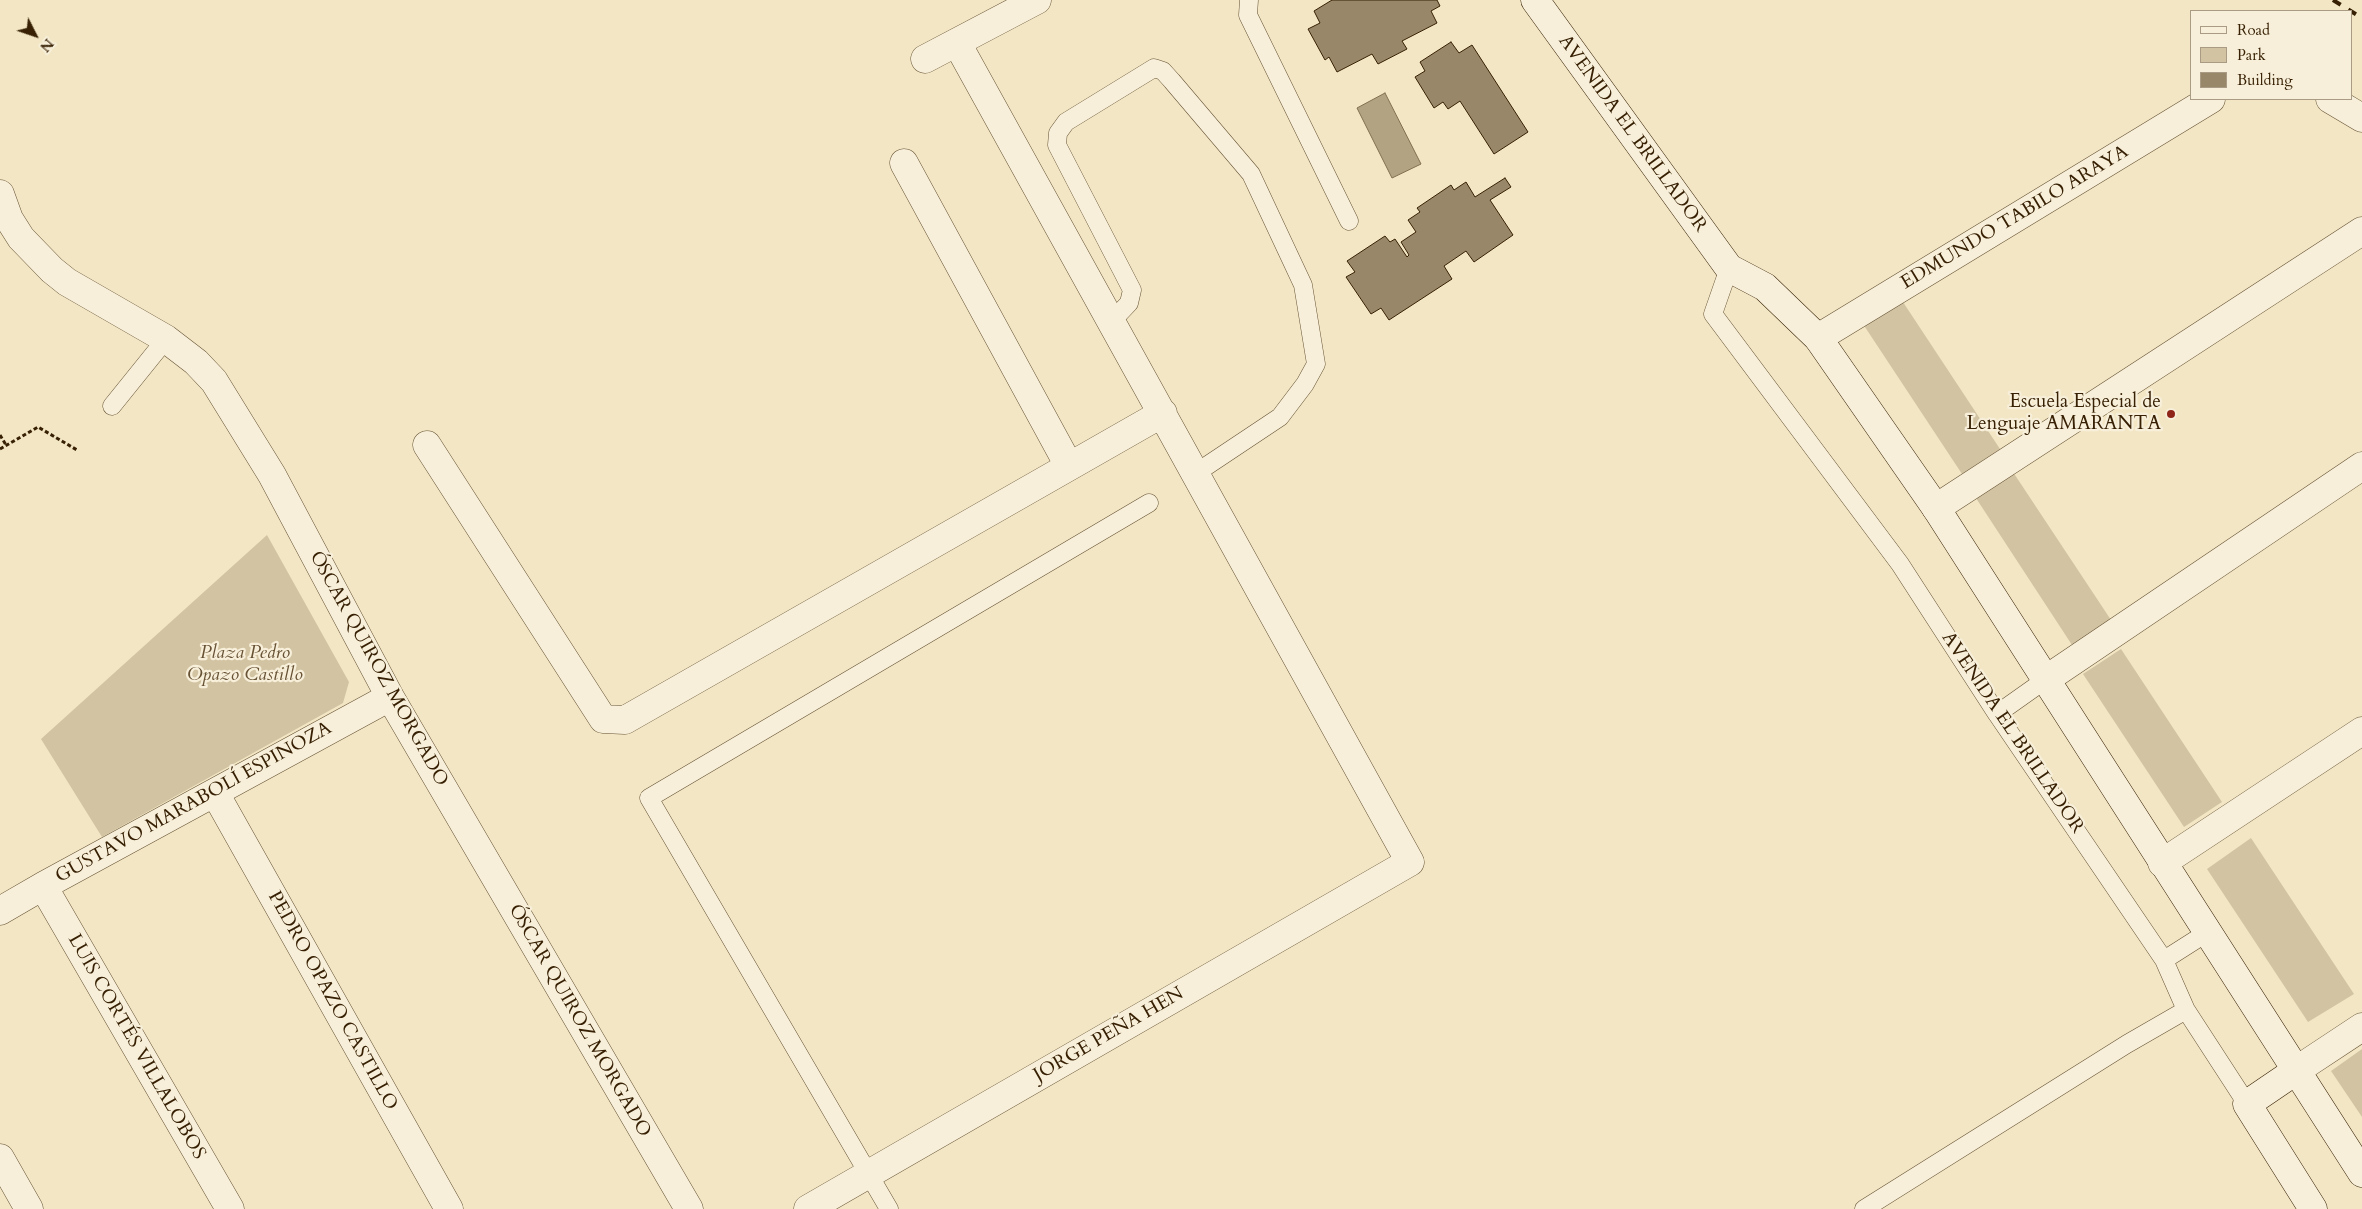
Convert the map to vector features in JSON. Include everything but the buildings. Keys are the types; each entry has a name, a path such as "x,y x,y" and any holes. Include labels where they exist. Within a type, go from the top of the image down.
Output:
{"street":[{"path":"925,60 1037,0"},
{"name":"AVENIDA EL BRILLADOR","path":"1535,0 1728,268 1765,287 1818,338 1936,508 2362,1173"},
{"path":"956,42 1196,473"},
{"name":"EDMUNDO TABILO ARAYA","path":"1818,338 2209,100"},
{"path":"2332,100 2362,118"},
{"path":"904,163 1069,466"},
{"name":"ÓSCAR QUIROZ MORGADO","path":"0,194 9,219 21,238 52,270 67,282 166,339 196,362 214,381 272,475 390,697 689,1209"},
{"path":"1936,508 2362,231"},
{"path":"427,445 603,719 625,720 1163,412"},
{"path":"2045,680 2362,466"},
{"name":"JORGE PEÑA HEN","path":"808,1209 1410,862 1196,473"},
{"name":"GUSTAVO MARABOLÍ ESPINOZA","path":"0,911 390,697"},
{"path":"2162,863 2362,731"},
{"name":"PEDRO OPAZO CASTILLO","path":"214,793 450,1209"},
{"name":"LUIS CORTÉS VILLALOBOS","path":"43,886 230,1209"},
{"path":"2247,1104 2362,1027"},
{"name":"AVENIDA EL BRILLADOR","path":"2247,1104 2313,1209"},
{"path":"0,1158 29,1209"}],"lane":[{"path":"1249,0 1248,14 1348,221"},
{"path":"1112,321 1129,303 1132,290 1057,144 1058,133 1066,122 1154,68 1163,71 1251,174 1303,285 1316,364 1305,384 1280,417 1196,473"},
{"name":"AVENIDA EL BRILLADOR","path":"1728,268 1713,314 1900,564 1997,714 2164,960 2186,1010 2247,1104"},
{"path":"112,406 166,339"},
{"path":"889,1209 649,798 1149,503"},
{"path":"1997,714 2045,680"},
{"path":"2164,960 2208,932"},
{"path":"1864,1209 2127,1044 2186,1010"}],"path":[{"path":"0,448 38,426 77,450"},
{"path":"0,435 6,445"}],"green space":[{"path":"1899,296 2000,449 1962,474 1861,321"},
{"path":"2009,466 2111,620 2072,645 1972,492"},
{"name":"Plaza Pedro Opazo Castillo","path":"267,535 349,682 343,703 102,837 41,739"},
{"path":"2121,649 2222,802 2184,827 2083,674"},
{"path":"2251,838 2354,994 2308,1022 2207,869"},
{"path":"2362,1049 2362,1117 2331,1071"}],"shaded area":[{"path":"1385,93 1421,164 1392,178 1357,108"}],"railway":[{"path":"2333,0 2349,10"},
{"path":"2352,12 2362,18"}],"place":[{"name":"Escuela Especial de Lenguaje AMARANTA","path":"2171,414"}]}
